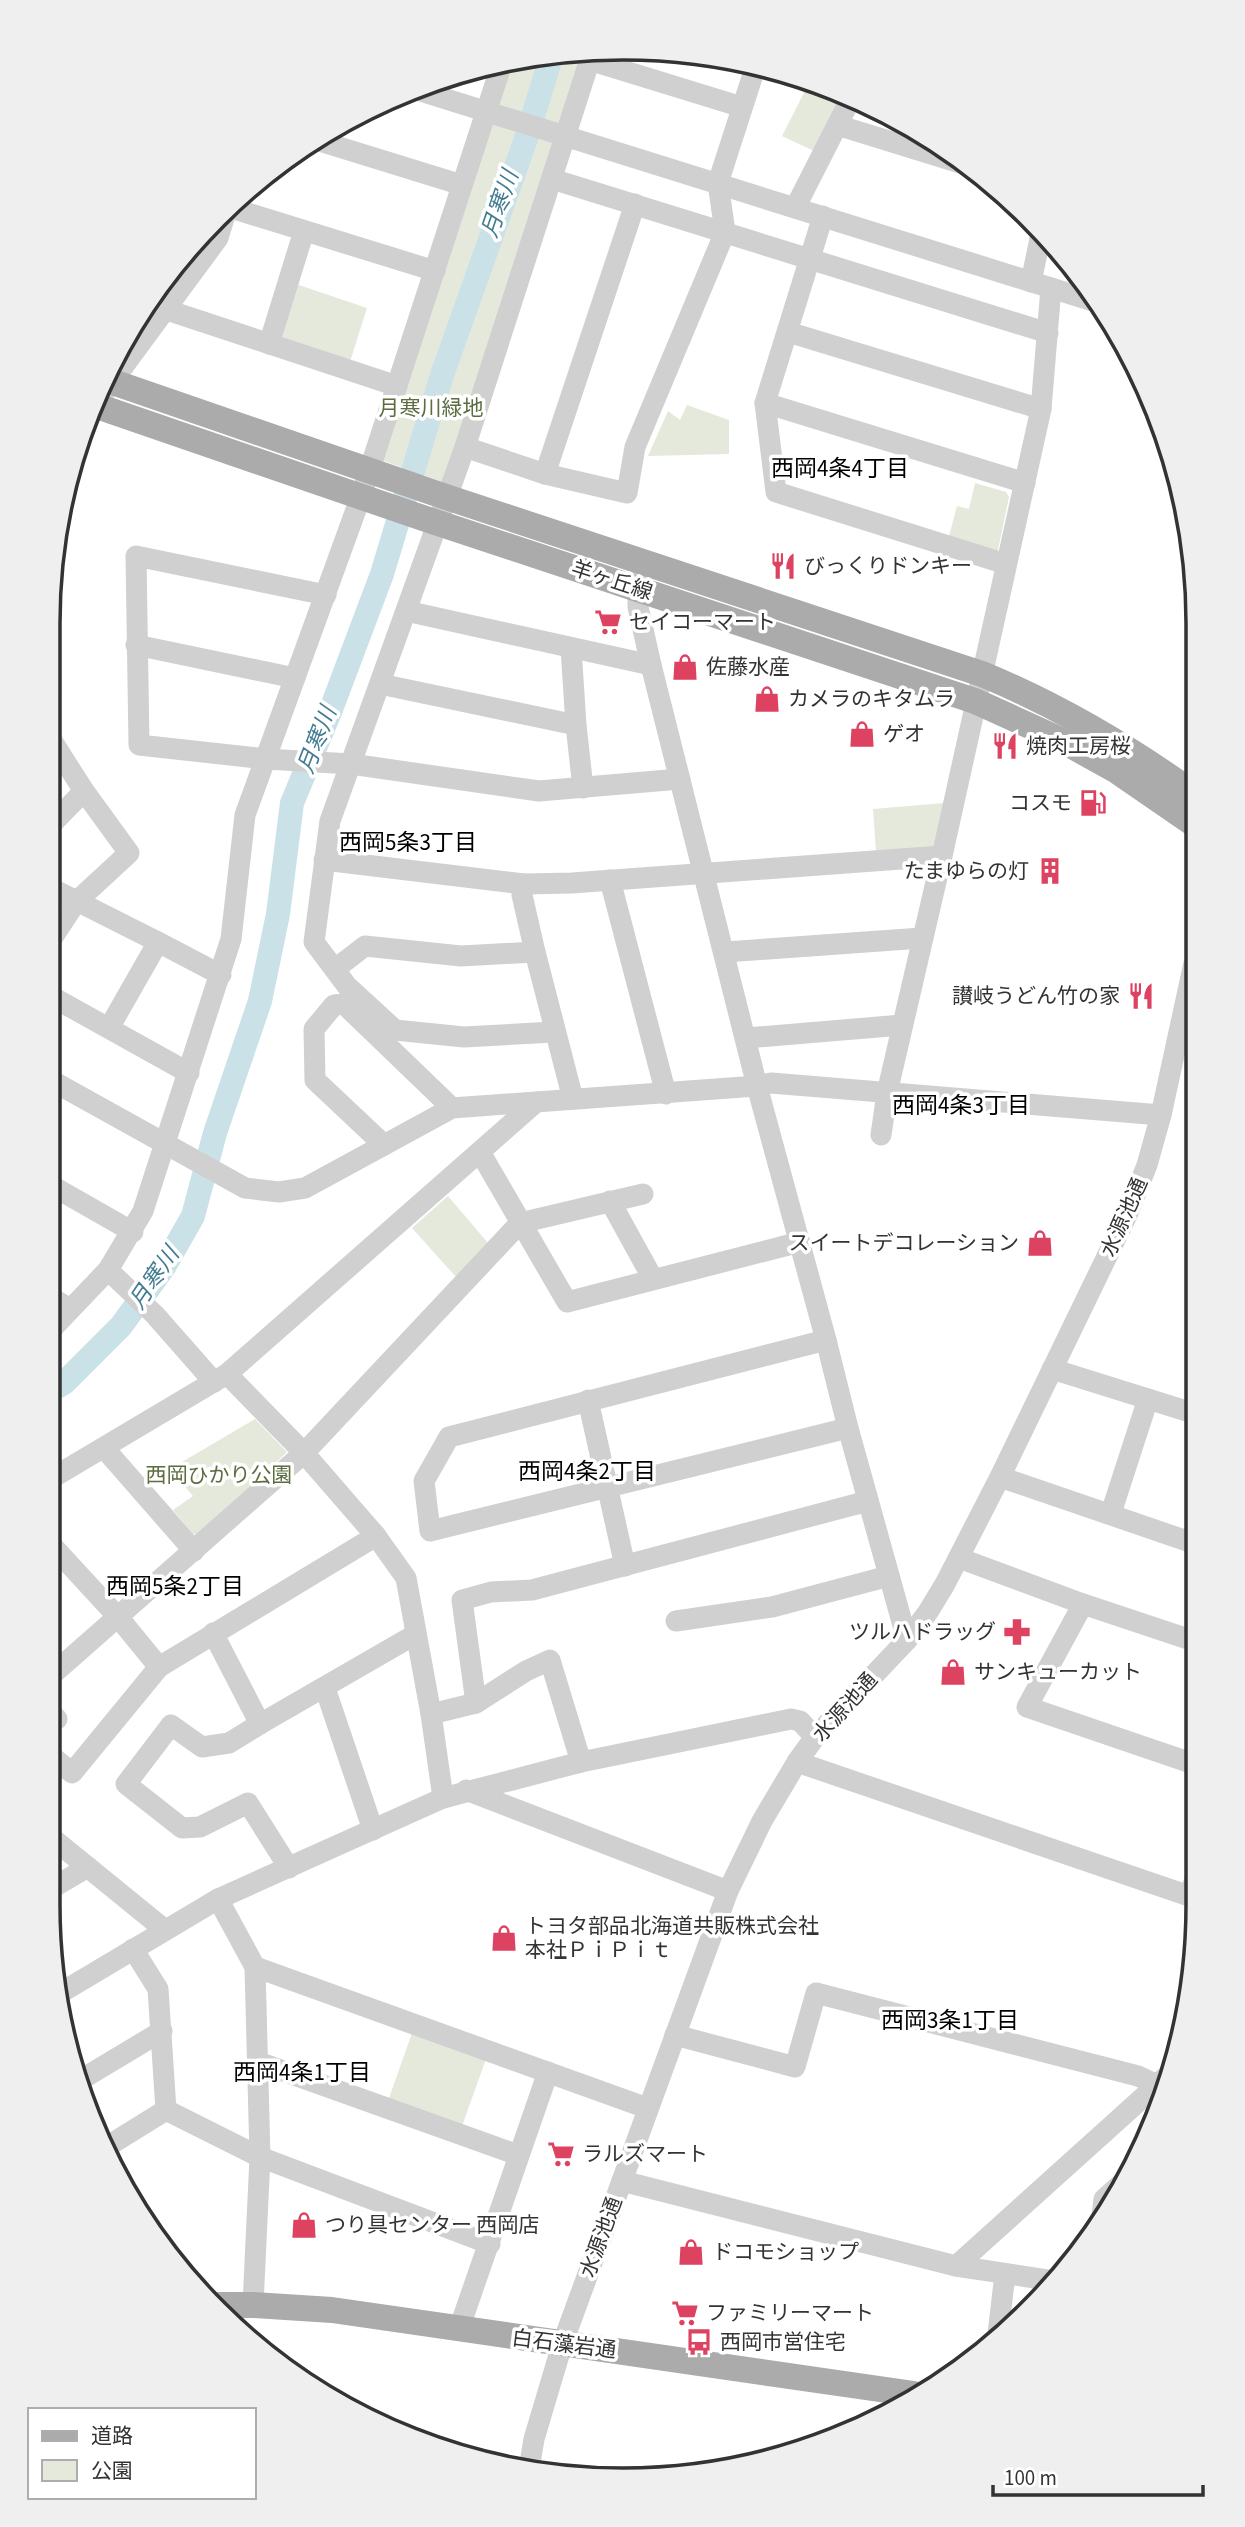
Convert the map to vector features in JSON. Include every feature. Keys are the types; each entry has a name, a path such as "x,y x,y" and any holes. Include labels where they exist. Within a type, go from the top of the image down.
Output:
{"main road":[{"name":"羊ヶ丘線","path":"113,383 982,674 1074,716 1186,789"},
{"name":"羊ヶ丘線","path":"102,408 975,701 1054,737 1117,771 1186,818"},
{"name":"白石藻岩通","path":"226,2305 332,2310 562,2345 595,2347 832,2384 895,2397"}],"street":[{"path":"607,60 742,107"},
{"path":"554,1031 464,1037 395,1030 347,986 314,942 330,821 346,763 380,684 406,611 439,494 465,447 552,179 558,134 589,61"},
{"path":"60,1320 70,1309 114,1276 172,1148 189,1073 231,939 245,815 275,759 295,678 366,498 397,386 462,185 494,114 501,73"},
{"path":"465,447 545,474 627,493 635,447 725,232 718,183 753,75"},
{"path":"429,94 1082,298"},
{"path":"795,208 847,106"},
{"path":"837,125 938,156"},
{"path":"327,143 462,185"},
{"path":"552,179 1048,333"},
{"path":"545,474 635,204"},
{"path":"239,210 435,271"},
{"path":"823,216 765,404 776,492 1006,564"},
{"path":"124,362 167,310 218,238 222,227"},
{"path":"269,344 304,231"},
{"path":"881,1135 887,1093 1041,409 1048,333 1041,285 1041,246"},
{"path":"167,310 397,386"},
{"path":"788,332 1041,409"},
{"path":"765,404 1025,483"},
{"path":"326,595 136,556 139,745 275,759 346,763 540,791 680,779"},
{"path":"646,562 638,589 638,607 651,665 757,1086 907,1640"},
{"path":"406,611 651,665"},
{"path":"136,645 295,678"},
{"path":"571,649 583,788"},
{"path":"380,684 576,725"},
{"path":"60,753 129,853 76,902 60,926"},
{"path":"60,816 84,791"},
{"path":"324,860 524,884 942,856"},
{"path":"610,880 666,1094"},
{"path":"524,884 522,895 534,952 573,1099"},
{"path":"60,893 221,975"},
{"path":"725,952 922,938"},
{"path":"109,1028 158,942"},
{"path":"335,969 365,947 461,956 534,952"},
{"name":"水源池通","path":"531,2460 534,2439 562,2345 729,1891 762,1821 797,1762 815,1737 907,1640 928,1612 959,1558 1128,1213 1147,1165 1161,1115 1186,1000"},
{"path":"60,1001 189,1073"},
{"path":"384,1145 315,1080 313,1029 334,1005 344,1004 452,1108"},
{"path":"746,1038 902,1025"},
{"path":"60,1085 245,1188 279,1192 305,1188 452,1108 666,1094 771,1083 1161,1115"},
{"path":"60,1473 220,1378 536,1102"},
{"path":"480,1152 567,1302 800,1242"},
{"path":"60,1190 133,1232"},
{"path":"60,1668 304,1453 520,1223 643,1194"},
{"path":"610,1201 653,1279"},
{"path":"114,1276 220,1378 304,1453 376,1536 406,1578 443,1798"},
{"path":"60,1303 70,1309"},
{"path":"826,1340 449,1437 424,1481 430,1531 848,1428"},
{"path":"1052,1369 1186,1411"},
{"path":"1111,1513 1148,1399"},
{"path":"588,1400 625,1566"},
{"path":"104,1448 194,1552"},
{"path":"1000,1477 1186,1540"},
{"path":"476,1703 462,1600 491,1592 532,1590 868,1501"},
{"path":"60,1763 72,1773 159,1667 376,1536"},
{"path":"60,1554 159,1667"},
{"path":"959,1558 1186,1638"},
{"path":"676,1621 772,1608 889,1576"},
{"path":"1083,1604 1027,1707 1186,1761"},
{"path":"213,1633 260,1724"},
{"path":"289,1868 248,1802 200,1827 182,1828 126,1784 172,1725 202,1747 229,1742 416,1634"},
{"path":"431,1714 476,1703 526,1671 550,1660 581,1762"},
{"path":"325,1688 373,1830"},
{"path":"66,1990 218,1899 466,1790 581,1762 791,1719 800,1721 815,1737"},
{"path":"797,1762 1186,1895"},
{"path":"466,1790 729,1891"},
{"path":"60,1844 165,1930"},
{"path":"60,1883 88,1867"},
{"path":"218,1899 256,1967 260,2157 253,2305"},
{"path":"133,1949 158,1989 166,2110"},
{"path":"256,1967 647,2108"},
{"path":"675,2035 795,2067 816,1993 1138,2076 1158,2078"},
{"path":"87,2076 162,2031"},
{"path":"258,2062 518,2155"},
{"path":"459,2329 548,2072"},
{"path":"956,2266 1156,2085"},
{"path":"113,2143 166,2110"},
{"path":"166,2110 260,2157 490,2244"},
{"path":"622,2181 956,2266 1043,2279"},
{"path":"999,2323 1004,2274"}],"green space":[{"name":"月寒川緑地","path":"583,61 443,482 378,459 505,72"},
{"path":"805,90 838,102 816,152 782,136"},
{"path":"293,283 367,308 348,368 278,339"},
{"path":"687,405 729,420 729,454 648,456 668,411 680,420"},
{"path":"975,483 1006,492 1009,497 998,550 993,553 948,540 957,506 969,509"},
{"path":"944,803 935,844 930,849 876,852 873,809"},
{"path":"448,1196 488,1243 456,1277 412,1228"},
{"name":"西岡ひかり公園","path":"255,1419 287,1452 200,1535 193,1534 173,1510 193,1496 170,1469"},
{"path":"412,2033 486,2059 462,2126 388,2101"}],"waterway":[{"name":"月寒川","path":"60,1385 121,1326 164,1267 193,1216 215,1133 260,1001 278,914 292,803 382,574 442,375 527,136 549,64"}],"place":[{"name":"びっくりドンキー","path":"783,566"},
{"name":"セイコーマート","path":"608,622"},
{"name":"佐藤水産","path":"685,667"},
{"name":"カメラのキタムラ","path":"767,699"},
{"name":"ゲオ","path":"862,734"},
{"name":"焼肉工房桜","path":"1005,746"},
{"name":"コスモ","path":"1093,803"},
{"name":"たまゆらの灯","path":"1050,871"},
{"name":"讃岐うどん竹の家","path":"1141,996"},
{"name":"スイートデコレーション","path":"1040,1243"},
{"name":"ツルハドラッグ","path":"1017,1632"},
{"name":"サンキューカット","path":"953,1672"},
{"name":"トヨタ部品北海道共販株式会社 本社ＰｉＰｉｔ","path":"504,1938"},
{"name":"ラルズマート","path":"561,2154"},
{"name":"つり具センター 西岡店","path":"304,2225"},
{"name":"ドコモショップ","path":"691,2252"},
{"name":"ファミリーマート","path":"685,2313"},
{"name":"西岡市営住宅","path":"699,2342"}],"district":[{"name":"西岡4条4丁目","path":"840,468"},
{"name":"西岡5条3丁目","path":"408,842"},
{"name":"西岡4条3丁目","path":"961,1105"},
{"name":"西岡4条2丁目","path":"587,1471"},
{"name":"西岡5条2丁目","path":"175,1586"},
{"name":"西岡3条1丁目","path":"950,2020"},
{"name":"西岡4条1丁目","path":"302,2072"}]}
